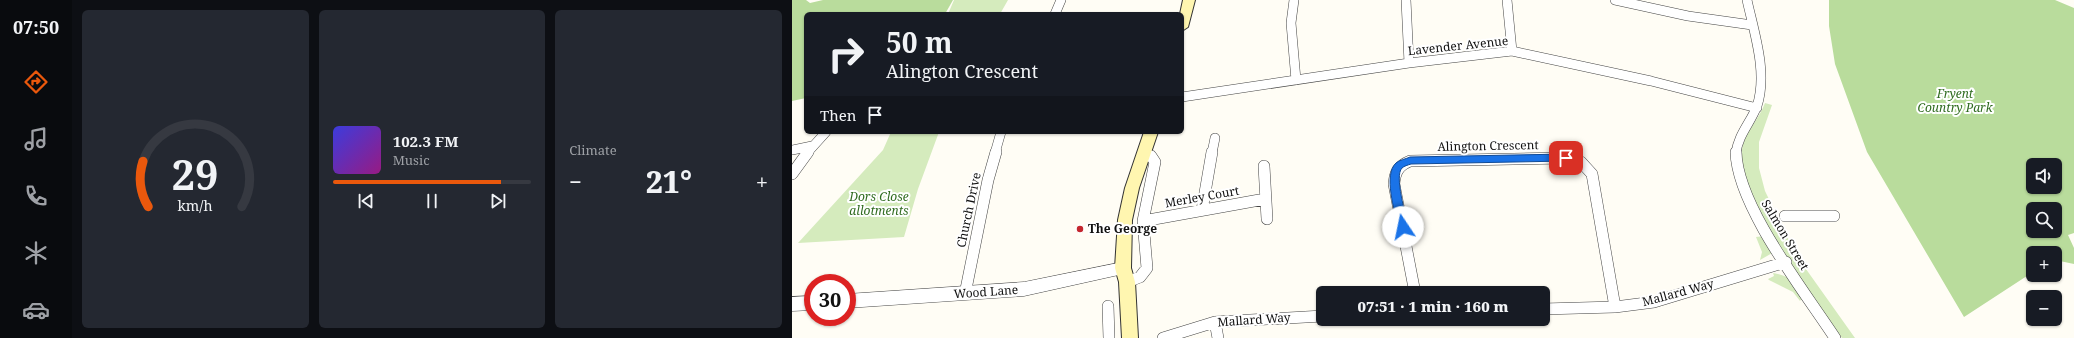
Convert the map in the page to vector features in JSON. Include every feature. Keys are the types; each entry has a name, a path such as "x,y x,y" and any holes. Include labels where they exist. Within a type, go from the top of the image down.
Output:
{"main road":[{"path":"1184,19 1189,0"},
{"path":"1130,338 1125,275 1125,220 1132,188 1150,134"}],"street":[{"path":"1055,12 1061,0"},
{"path":"1294,0 1291,23 1296,80"},
{"path":"1406,0 1409,63"},
{"path":"1507,0 1512,51"},
{"path":"1616,0 1688,16 1752,25"},
{"name":"Salmon Street","path":"1747,0 1759,66 1760,96 1757,108 1739,138 1736,160 1746,194 1766,234 1835,338"},
{"name":"Lavender Avenue","path":"1184,97 1409,63 1512,51 1651,81 1757,108"},
{"path":"792,174 812,146 824,134"},
{"name":"Church Drive","path":"965,294 988,180 1000,134"},
{"path":"1202,210 1215,138"},
{"path":"792,150 812,146"},
{"path":"1125,275 1140,277 1147,268 1143,221 1155,162 1151,156 1144,155"},
{"name":"Alington Crescent","path":"1414,286 1394,184 1395,172 1400,165 1410,161 1577,159 1586,165 1592,174 1615,307"},
{"path":"1264,166 1267,219"},
{"name":"Merley Court","path":"1143,221 1265,199"},
{"path":"1785,216 1834,216"},
{"name":"Mallard Way","path":"1550,309 1615,307 1654,302 1786,262"},
{"name":"Wood Lane","path":"856,300 965,294 1040,287 1125,275"},
{"path":"792,304 804,303"},
{"path":"1108,306 1109,338"},
{"name":"Mallard Way","path":"1164,338 1215,322 1316,316"},
{"path":"1215,322 1218,338"}],"green space":[{"path":"792,0 806,0 810,3 823,0 953,0 946,12 804,12 804,98 792,101"},
{"path":"954,0 1008,0 1001,12 949,12"},
{"name":"Fryent Country Park","path":"1829,0 2055,0 2074,8 2074,233 2068,235 2074,248 2074,264 2062,261 2062,246 2026,246 2026,277 1964,317 1867,152 1835,64 1829,26"},
{"path":"1765,103 1772,105 1759,142 1759,168 1765,191 1796,255 1855,338 1842,338 1838,333 1778,243 1763,217 1751,191 1743,168 1742,149 1749,131"},
{"name":"Dors Close allotments","path":"890,134 938,134 918,189 904,237 798,243 883,150"},
{"path":"1764,236 1774,252 1760,260 1762,252 1756,237"},
{"path":"1773,273 1784,276 1791,281 1802,298 1800,301 1793,292 1768,279 1774,276"}],"place":[{"name":"The George","path":"1080,229"}],"route":[{"path":"1403,227 1394,184 1395,172 1400,165 1410,161 1566,158"}]}
